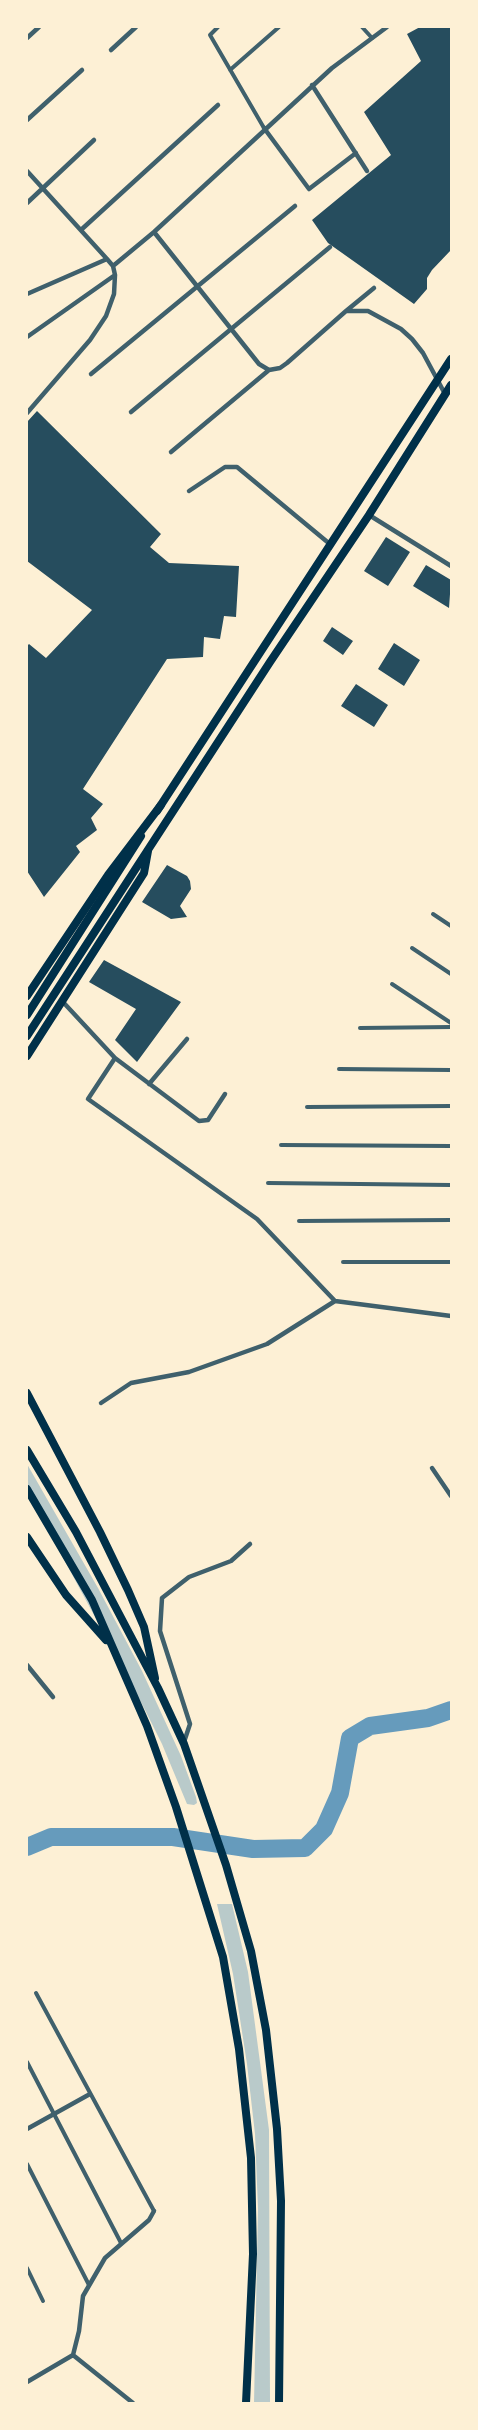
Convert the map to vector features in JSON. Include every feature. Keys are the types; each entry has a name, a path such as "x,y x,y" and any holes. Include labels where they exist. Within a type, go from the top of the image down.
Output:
{"main road":[{"path":"27,1015 451,359"},
{"path":"27,1036 270,662 369,515 451,385"},
{"path":"27,996 108,875 161,805"},
{"path":"27,1056 144,873 148,851"},
{"path":"27,1393 128,1590 144,1627 158,1688"},
{"path":"27,1450 76,1532 158,1688 184,1744 236,1898 261,1998 277,2129 281,2201 279,2403"},
{"path":"27,1489 92,1600 147,1726 176,1807 224,1957 239,2049 251,2158 253,2254 246,2403"},
{"path":"27,1537 66,1595 111,1645"}],"street":[{"path":"27,38 39,27"},
{"path":"111,51 136,27"},
{"path":"218,27 210,35 264,129 309,189 356,153"},
{"path":"230,70 279,27"},
{"path":"362,27 372,38"},
{"path":"113,266 154,232 312,85 387,27"},
{"path":"27,120 82,70"},
{"path":"312,85 367,171"},
{"path":"82,229 218,105"},
{"path":"27,203 94,140"},
{"path":"27,171 82,229 113,266 115,275 114,294 106,316 90,340 27,413"},
{"path":"91,374 295,206"},
{"path":"154,232 260,364 269,370"},
{"path":"131,412 330,248"},
{"path":"27,294 107,259"},
{"path":"27,337 115,275"},
{"path":"171,452 269,370 280,368 287,363 374,288"},
{"path":"346,311 368,311 401,329 423,353 446,394"},
{"path":"189,491 225,467 230,465 237,467 331,545"},
{"path":"369,515 451,566"},
{"path":"434,914 451,926"},
{"path":"412,948 451,974"},
{"path":"392,984 451,1025"},
{"path":"63,1002 115,1058 199,1121 207,1120 225,1094"},
{"path":"360,1028 451,1025"},
{"path":"149,1084 187,1039"},
{"path":"115,1058 88,1099 257,1219 335,1301 451,1316"},
{"path":"339,1068 451,1070"},
{"path":"308,1107 451,1106"},
{"path":"281,1145 451,1146"},
{"path":"268,1183 451,1185"},
{"path":"299,1221 451,1220"},
{"path":"343,1262 451,1262"},
{"path":"101,1403 131,1383 189,1372 267,1344 335,1301"},
{"path":"432,1468 451,1495"},
{"path":"184,1744 190,1724 160,1631 162,1598 189,1577 231,1561 250,1544"},
{"path":"27,1665 53,1697"},
{"path":"27,2382 73,2355 79,2331 83,2296 105,2258 149,2220 154,2211 36,1993"},
{"path":"27,2061 121,2243"},
{"path":"27,2129 90,2094"},
{"path":"27,2164 89,2286"},
{"path":"27,2268 43,2301"},
{"path":"73,2355 133,2403"}],"shaded area":[{"path":"27,1464 98,1588 142,1671 181,1756 196,1797 197,1803 194,1805 187,1804 143,1706 27,1491"},
{"path":"217,1904 232,1904 248,1972 269,2130 270,2403 254,2403 258,2209 255,2134 233,1974"}],"building":[{"path":"420,27 451,27 451,250 432,270 427,278 427,289 414,304 328,243 312,220 391,155 364,112 421,61 407,34"},
{"path":"37,411 161,534 150,547 169,563 239,566 236,617 224,616 220,639 204,637 203,657 167,659 83,789 103,804 91,818 97,830 76,846 80,852 44,897 27,871 27,646 29,644 46,658 92,610 27,561 27,422"},
{"path":"386,537 410,552 388,586 364,571"},
{"path":"426,565 451,580 449,608 413,586"},
{"path":"332,627 353,641 343,655 323,641"},
{"path":"394,643 420,660 404,686 378,669"},
{"path":"356,684 388,705 374,727 341,706"},
{"path":"167,865 187,876 190,881 191,889 180,906 187,917 171,919 142,902"},
{"path":"104,960 181,1002 137,1062 115,1040 136,1009 89,982"}],"waterway":[{"path":"27,1847 51,1837 173,1837 253,1849 305,1848 324,1829 340,1793 350,1738 370,1726 428,1718 451,1710"}]}
